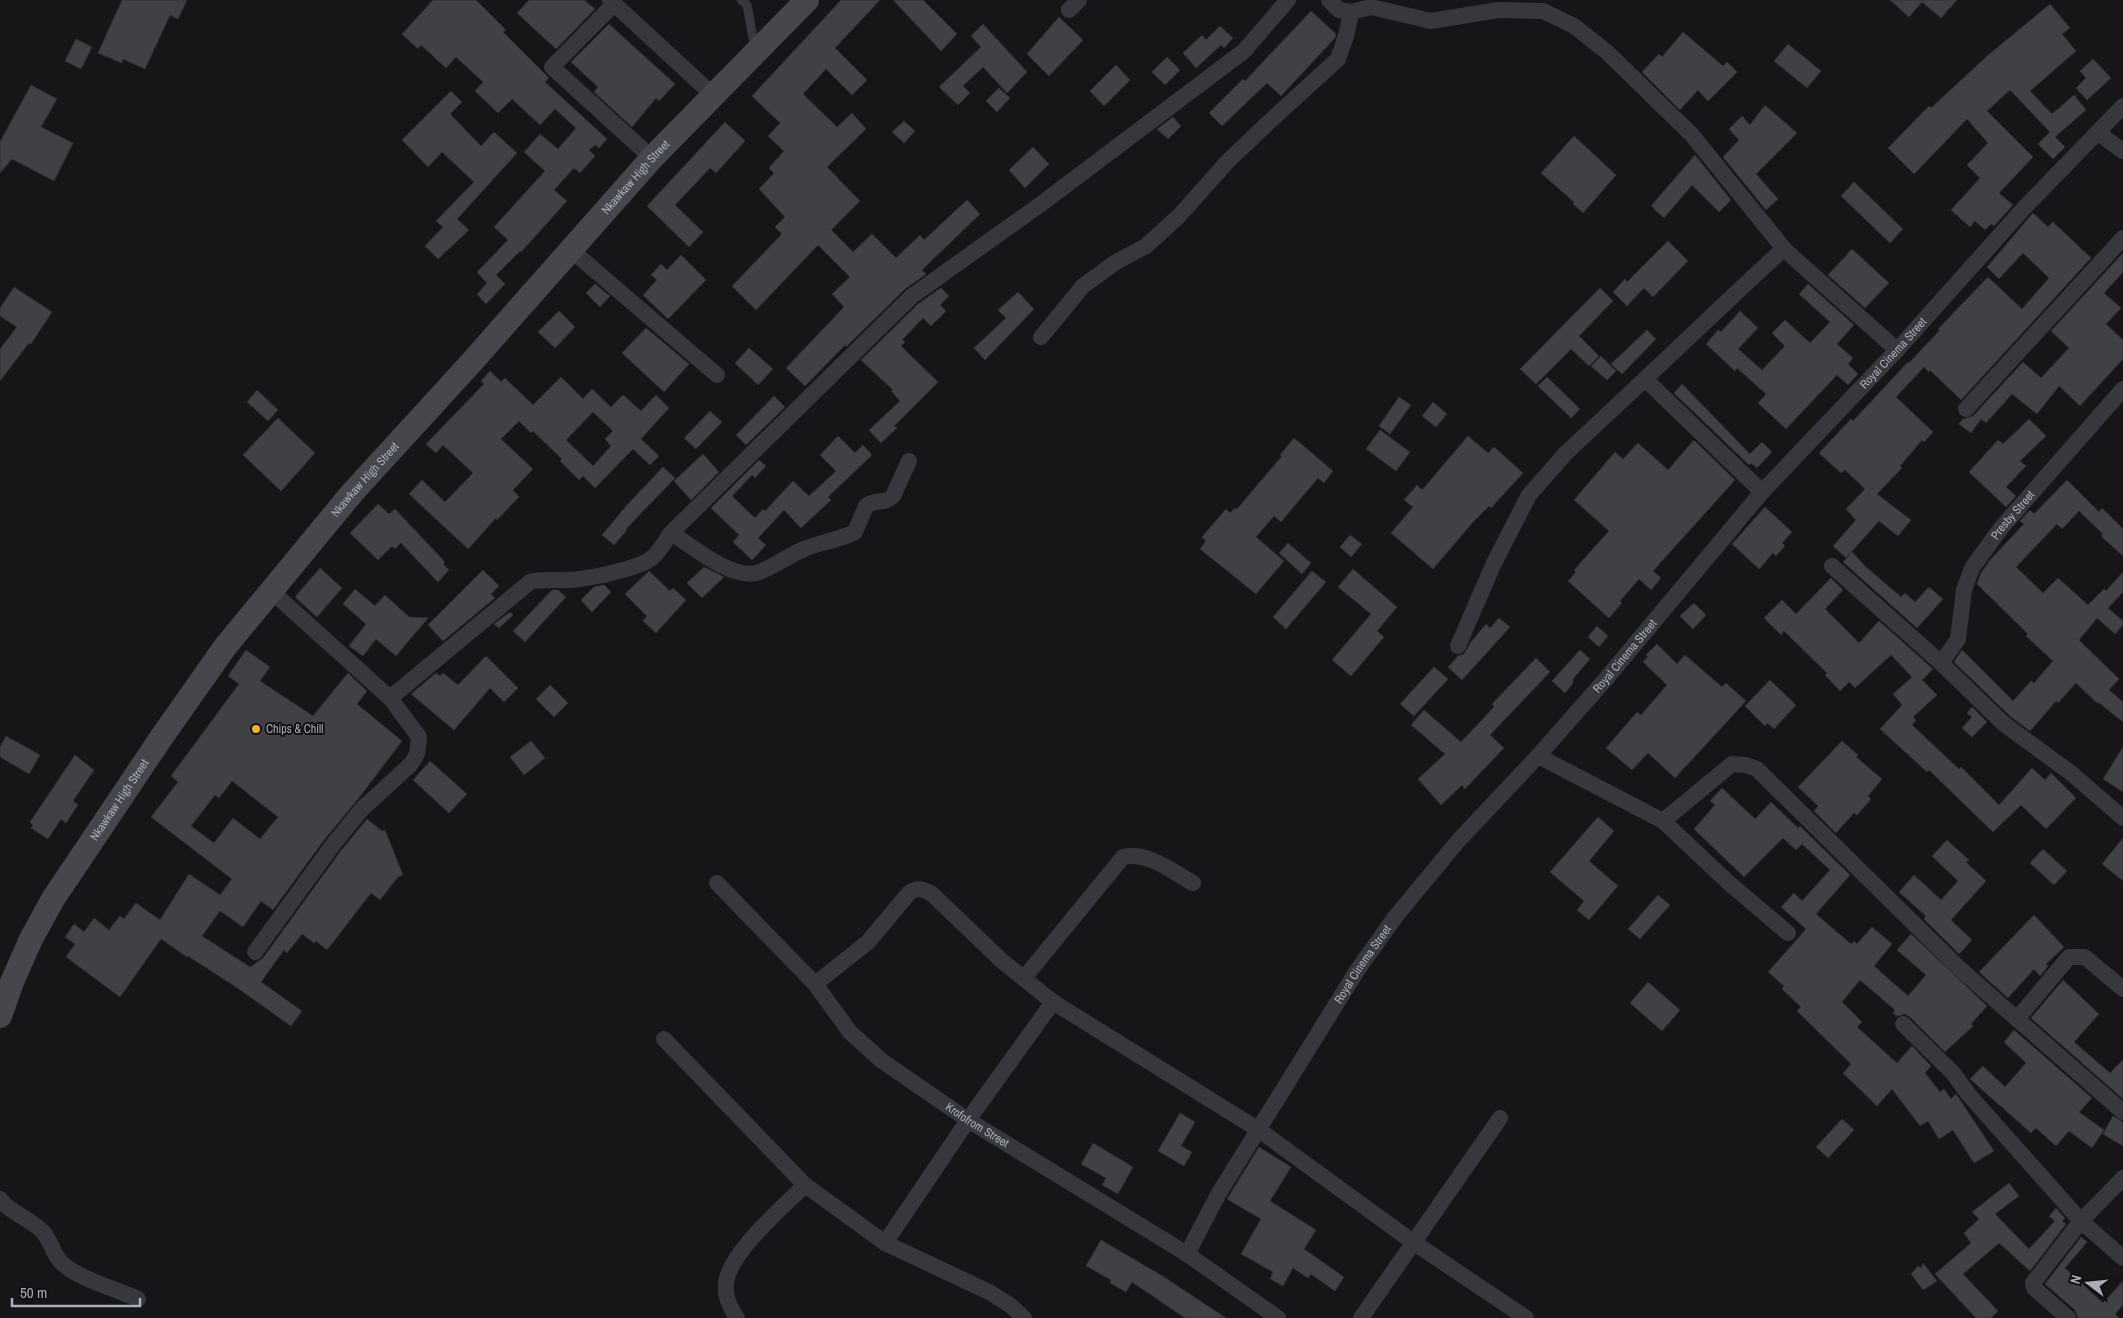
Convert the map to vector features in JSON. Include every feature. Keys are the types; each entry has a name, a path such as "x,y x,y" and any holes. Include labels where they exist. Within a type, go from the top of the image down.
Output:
{"main road":[{"name":"Nkawkaw High Street","path":"0,1016 19,964 53,899 160,738 224,647 352,493 572,250 652,158 807,0"}],"street":[{"path":"390,698 530,582 543,578 557,580 594,577 651,559 671,533 912,296 1040,204 1244,50 1288,0"},
{"path":"1329,0 1340,10 1351,12 1372,7 1431,21 1498,10 1543,11 1574,26 1607,52 1692,134 1785,250 1896,350"},
{"path":"652,158 552,67 612,2 714,96"},
{"path":"1041,337 1083,286 1116,262 1146,246 1179,216 1228,161 1338,59 1346,36 1351,12"},
{"name":"Royal Cinema Street","path":"1187,1254 1219,1193 1358,969 1396,916 1458,841 1538,756 1605,680 1762,492 1896,350 2025,206 2123,106"},
{"path":"2098,133 2123,151"},
{"path":"1966,409 2123,238"},
{"path":"572,250 717,375"},
{"path":"1458,646 1494,563 1529,495 1566,453 1690,338 1709,316 1779,253 1785,250"},
{"path":"1644,379 1762,492"},
{"name":"Presby Street","path":"1941,663 1958,639 1962,599 1972,568 2000,528 2123,388"},
{"path":"671,533 728,569 742,573 756,573 812,545 855,532 866,506 870,503 890,500 909,461"},
{"path":"1832,566 1941,663 2004,724 2070,773 2123,818"},
{"path":"255,952 332,846 361,810 411,764 418,754 419,737 390,698 270,590"},
{"path":"1538,756 1663,821 1730,884 1788,933"},
{"path":"1663,821 1732,764 1746,765 1757,769 1959,968 2123,1112"},
{"path":"1024,978 1124,857 1132,855 1145,857 1194,883"},
{"name":"Krofofrom Street","path":"717,883 815,984 850,1032 882,1061 968,1120 1187,1254 1278,1318"},
{"path":"815,984 868,942 909,892 914,889 922,889 932,894 996,954 1053,1002 1259,1130 1413,1242 1526,1318"},
{"path":"2017,1019 2069,957 2085,957 2123,988"},
{"path":"885,1243 968,1120 1053,1002"},
{"path":"1903,1024 1953,1073 2080,1221 2123,1258"},
{"path":"664,1039 805,1185 885,1243 989,1292 1010,1305 1024,1318"},
{"path":"1361,1318 1500,1118"},
{"path":"2068,1318 2034,1288 2033,1282 2080,1221 2123,1178"},
{"path":"737,1318 727,1302 726,1282 734,1262 744,1248 805,1185"},
{"path":"0,1199 7,1208 43,1232 59,1260 68,1269 138,1299"}],"lane":[{"path":"746,2 756,52"}],"building":[{"path":"122,0 187,0 178,19 170,15 145,69 123,59 122,63 98,53"},
{"path":"433,0 476,0 506,30 503,32 549,78 545,82 607,139 599,148 595,145 589,150 595,156 580,173 574,168 554,190 567,201 521,252 496,275 505,284 486,304 477,294 487,283 477,272 508,240 494,227 545,171 524,152 540,134 558,149 576,128 555,109 540,125 512,99 498,113 475,91 483,82 456,57 446,68 421,45 418,49 402,34"},
{"path":"529,0 584,0 595,9 556,49 517,13"},
{"path":"841,0 880,0 835,48 867,80 852,95 826,69 803,94 837,127 852,113 866,129 827,167 860,201 831,230 853,252 872,234 896,258 920,235 924,240 967,200 980,214 922,270 926,274 905,289 846,347 845,345 805,386 786,368 844,307 832,294 850,277 818,245 756,310 732,286 782,234 775,227 785,217 759,189 774,173 769,168 784,151 768,136 780,123 752,96"},
{"path":"893,0 923,0 957,34 941,51"},
{"path":"1890,0 1957,0 1941,18 1922,2 1909,17"},
{"path":"2050,4 2070,28 2062,34 2076,51 2030,91 2052,114 2074,95 2086,110 2055,137 2065,147 2053,159 2038,144 2050,132 2010,90 1987,111 2033,157 1999,193 2013,205 1994,226 1991,224 1985,230 1975,221 1970,227 1951,210 1980,178 1967,165 1988,143 1967,119 1914,174 1888,148 1929,106 1931,108 1986,57"},
{"path":"1311,11 1336,34 1335,38 1281,96 1267,83 1222,126 1209,113 1243,79 1245,81"},
{"path":"1059,17 1083,40 1049,76 1027,54"},
{"path":"609,24 675,84 659,101 656,98 632,127 594,92 598,87 571,62"},
{"path":"983,24 1027,72 1007,93 983,67 963,86 970,93 958,105 939,87 981,47 971,36"},
{"path":"1220,26 1233,38 1224,48 1221,45 1196,68 1183,53 1202,35 1206,40"},
{"path":"1683,32 1723,66 1727,62 1737,72 1708,101 1698,90 1680,110 1642,72 1659,54 1662,57"},
{"path":"76,39 92,47 81,69 65,61"},
{"path":"1788,44 1821,71 1807,88 1774,61"},
{"path":"1167,57 1180,70 1165,85 1152,72"},
{"path":"2093,59 2111,78 2087,100 2076,88 2086,78 2080,71"},
{"path":"1116,65 1130,80 1104,106 1090,91"},
{"path":"31,85 57,99 41,127 73,143 54,181 12,159 0,173 0,142"},
{"path":"999,88 1010,98 997,112 986,101"},
{"path":"451,91 462,102 450,114 481,146 494,132 517,153 457,219 469,230 438,259 425,246 443,227 436,221 474,182 442,152 428,167 402,140"},
{"path":"1765,105 1797,133 1756,174 1778,199 1766,210 1723,157 1739,140 1729,129 1742,116 1750,125"},
{"path":"1173,117 1181,126 1168,139 1157,129"},
{"path":"904,121 915,131 904,143 892,132"},
{"path":"725,122 745,141 716,173 710,168 675,205 703,232 689,247 647,206"},
{"path":"1574,136 1616,175 1583,213 1573,204 1574,202 1541,173"},
{"path":"1033,147 1049,164 1025,188 1009,170"},
{"path":"1695,155 1731,200 1719,212 1692,185 1664,218 1651,206"},
{"path":"1854,182 1903,229 1890,243 1841,196"},
{"path":"2033,213 2048,227 2053,222 2091,258 1961,400 1930,370 1929,372 1924,367 1896,397 1933,432 1924,442 1922,440 1900,466 1902,468 1877,494 1911,520 1898,536 1879,521 1846,558 1833,546 1856,520 1846,509 1865,489 1845,470 1841,473 1819,453 1909,363 1940,330 1938,329 1988,277 2022,309 2049,278 2023,253 1999,279 1987,267"},
{"path":"1668,241 1688,261 1653,297 1644,288 1627,306 1613,292 1625,279 1627,282"},
{"path":"1852,249 1889,283 1865,308 1828,275"},
{"path":"2123,253 2123,272 2104,293 2121,308 2106,324 2123,340 2123,359 2080,406 2059,386 2037,414 2012,394 1986,423 1981,419 1971,433 1959,424 1963,419 1973,416 2023,362 2041,378 2069,348 2051,331"},
{"path":"681,255 706,280 668,319 643,295 657,280 651,275 661,264 667,270"},
{"path":"595,284 610,296 600,307 586,293"},
{"path":"1808,284 1854,325 1837,344 1853,358 1848,364 1858,374 1848,385 1837,375 1786,429 1758,403 1766,394 1737,368 1735,371 1706,344 1718,330 1721,332 1740,311 1758,328 1738,349 1762,370 1785,346 1772,333 1785,320 1810,343 1830,322 1799,294"},
{"path":"14,287 52,312 31,344 29,343 0,381 0,349 17,327 0,316 0,308"},
{"path":"941,288 949,296 940,305 946,311 931,326 923,318 902,340 905,342 901,346 938,382 894,426 897,428 881,443 869,430 900,401 891,391 893,390 861,360 918,304"},
{"path":"1600,288 1613,301 1579,336 1599,356 1589,366 1571,349 1536,384 1520,369"},
{"path":"1018,292 1034,309 985,360 974,348 1006,318 998,310"},
{"path":"559,311 575,327 555,348 538,332"},
{"path":"646,328 689,364 664,392 622,353"},
{"path":"1647,330 1656,339 1622,374 1611,364"},
{"path":"749,348 773,369 758,385 735,363"},
{"path":"1601,356 1616,371 1607,380 1591,366"},
{"path":"490,371 501,382 505,378 533,405 561,377 583,399 592,389 611,407 623,395 641,411 656,395 669,408 641,439 659,456 650,465 633,449 595,488 583,476 579,480 560,461 562,459 533,431 531,433 519,421 501,439 533,469 513,490 519,497 497,520 496,518 468,549 409,494 422,480 445,502 473,473 443,445 436,453 426,444 484,384 481,381","holes":["593,412 613,431 605,439 611,446 593,466 566,440"]},
{"path":"1547,377 1580,409 1571,418 1538,386"},
{"path":"1682,384 1750,454 1762,442 1772,452 1757,468 1751,463 1749,465 1674,393"},
{"path":"257,390 278,410 268,421 247,402"},
{"path":"774,396 785,407 746,445 736,435"},
{"path":"1399,397 1411,405 1390,434 1379,426"},
{"path":"1433,402 1447,414 1436,427 1422,416"},
{"path":"710,411 722,422 696,449 684,438"},
{"path":"278,418 315,453 281,491 243,455"},
{"path":"2029,419 2046,436 2020,461 2026,466 2006,487 2016,496 2006,507 1969,472 1998,440 2003,444"},
{"path":"1380,430 1410,452 1396,471 1366,449"},
{"path":"838,436 855,453 863,445 872,455 828,497 831,500 801,528 784,510 758,538 766,545 752,560 733,542 739,535 711,508 759,460 766,466 755,478 752,475 732,496 755,518 763,509 765,511 793,481 809,496 836,471 820,455"},
{"path":"1468,436 1488,453 1494,447 1523,473 1491,508 1489,506 1473,522 1433,569 1391,533 1413,507 1404,500 1417,485 1422,490"},
{"path":"1294,438 1333,471 1324,483 1318,478 1281,522 1274,516 1256,537 1284,561 1256,594 1200,549 1206,541 1202,537 1226,509 1230,513 1235,508 1237,509 1282,456 1280,455"},
{"path":"1694,440 1735,480 1653,571 1661,578 1651,590 1639,579 1620,601 1622,603 1609,618 1568,581 1576,572 1574,570 1609,531 1574,500 1615,452 1623,459 1638,443 1668,470"},
{"path":"703,454 719,472 691,500 674,481"},
{"path":"663,467 675,478 626,529 614,545 602,535"},
{"path":"2067,480 2099,512 2102,508 2123,529 2123,556 2101,536 2103,534 2079,511 2062,529 2057,524 2016,567 2043,593 2058,578 2088,605 2104,589 2106,591 2123,572 2123,592 2108,608 2123,621 2123,625 2115,634 2097,618 2079,640 2119,679 2109,690 2123,702 2123,722 2097,703 2076,683 2058,703 2056,701 2030,731 2010,716 1954,662 1962,650 2013,701 2031,681 2034,683 2053,661 2026,636 2028,634 1977,584 1981,573 1991,559 2024,524 2020,521 2030,510 2034,514"},
{"path":"378,504 389,514 395,509 445,562 443,564 449,570 438,582 401,543 395,549 392,546 378,560 350,533"},
{"path":"1765,507 1792,532 1782,543 1785,546 1776,556 1773,553 1759,569 1732,544"},
{"path":"1350,535 1362,544 1351,557 1340,547"},
{"path":"1288,543 1311,563 1302,574 1279,553"},
{"path":"1852,552 1865,566 1901,597 1905,593 1915,602 1929,587 1943,599 1917,628 1843,562"},
{"path":"704,567 724,577 702,598 687,583"},
{"path":"320,568 342,588 317,617 295,597"},
{"path":"1353,569 1397,607 1377,631 1384,637 1351,676 1332,660 1371,614 1338,587"},
{"path":"483,570 499,586 491,594 495,598 443,641 428,625"},
{"path":"649,571 670,591 673,588 686,600 656,633 643,621 647,616 625,594"},
{"path":"1312,571 1326,582 1286,629 1273,617"},
{"path":"1831,578 1843,590 1825,609 1859,643 1879,621 1933,669 1922,680 1937,695 1913,717 1916,720 1912,725 1959,769 1961,767 1999,805 2032,768 2045,780 2051,773 2076,798 2046,829 2021,805 1993,832 1929,770 1927,772 1880,729 1902,705 1893,694 1912,677 1891,655 1855,688 1849,682 1840,691 1825,675 1827,673 1784,631 1781,635 1764,618 1782,600 1796,614"},
{"path":"604,585 611,592 592,612 581,600 594,587"},
{"path":"355,589 375,606 385,595 409,617 428,618 396,656 376,639 363,656 349,646 366,624 343,604"},
{"path":"552,590 558,590 566,597 525,642 513,631"},
{"path":"1694,603 1706,615 1693,629 1680,616"},
{"path":"510,612 513,615 499,628 494,624"},
{"path":"1499,618 1510,627 1462,680 1448,667 1458,656 1464,654 1486,624 1490,628"},
{"path":"1597,626 1608,636 1599,647 1588,637"},
{"path":"1657,644 1677,664 1685,655 1722,687 1726,683 1746,701 1675,778 1648,753 1632,770 1606,748 1637,712 1641,715 1667,685 1643,662 1648,657 1646,655"},
{"path":"246,650 270,667 260,681 313,716 348,673 367,691 357,704 402,741 324,840 273,910 261,901 243,927 220,911 202,936 250,967 252,966 263,958 340,852 367,819 382,831 385,830 403,875 398,877 380,900 371,893 327,950 316,941 314,943 302,934 287,953 284,950 261,982 302,1011 291,1026 236,987 161,939 120,997 66,957 75,944 65,937 74,924 84,932 94,918 109,930 120,916 124,919 136,903 160,920 189,874 220,895 232,879 151,817 178,782 171,776 239,684 228,676","holes":["232,781 278,817 260,839 233,818 214,843 191,826 215,795 219,798"]},
{"path":"1580,650 1590,659 1572,680 1574,682 1565,693 1552,681"},
{"path":"486,656 518,688 504,702 490,688 454,730 411,694 436,673 440,676 443,673 458,685"},
{"path":"1536,658 1550,672 1490,735 1504,748 1465,789 1462,785 1441,805 1418,779 1445,754 1411,725 1424,710 1461,742 1494,707 1492,704"},
{"path":"1434,667 1448,679 1414,716 1400,704"},
{"path":"1770,680 1796,705 1774,729 1767,723 1765,726 1745,706"},
{"path":"550,685 568,703 554,717 536,699"},
{"path":"1972,707 1987,722 1972,737 1962,728 1972,717 1967,713"},
{"path":"6,736 40,755 29,774 0,757 0,747"},
{"path":"531,741 545,758 524,775 510,757"},
{"path":"1842,741 1858,755 1856,757 1882,779 1868,796 1871,799 1857,815 1854,813 1836,833 1814,811 1818,806 1798,787"},
{"path":"2123,747 2123,792 2103,779"},
{"path":"75,755 94,770 73,801 78,805 66,823 61,819 48,839 31,828 33,825 30,822"},
{"path":"430,761 467,794 449,813 413,780"},
{"path":"1722,788 1755,819 1771,802 1798,828 1800,826 1850,875 1816,914 1851,944 1854,941 1857,944 1872,927 1892,944 1874,966 1908,996 1926,975 1897,950 1911,934 1987,1006 1971,1024 1973,1026 1945,1052 1910,1017 1905,1014 1897,1016 1893,1013 1895,1010 1860,980 1842,1002 1862,1022 1857,1027 1897,1063 1912,1046 1931,1066 1925,1073 1940,1092 1944,1089 1951,1099 1956,1094 1994,1151 1974,1163 1953,1130 1939,1139 1928,1121 1920,1126 1892,1089 1877,1106 1843,1073 1851,1064 1797,1011 1801,1007 1782,989 1784,986 1768,972 1806,929 1781,907 1794,893 1802,901 1830,870 1802,844 1796,850 1783,838 1744,877 1694,829 1715,805 1710,801"},
{"path":"1598,817 1614,831 1589,861 1618,886 1589,920 1577,910 1584,901 1550,872"},
{"path":"2123,838 2123,881 2102,864"},
{"path":"1947,840 1969,860 1966,862 1986,881 1951,920 1972,940 1959,954 1924,919 1926,916 1899,892 1914,875 1941,900 1958,881 1932,856"},
{"path":"2043,849 2067,871 2054,885 2030,863"},
{"path":"1658,895 1670,905 1640,939 1628,929"},
{"path":"2034,915 2064,947 2046,964 2048,966 2040,976 2034,969 2008,998 1979,972"},
{"path":"2063,980 2099,1014 2074,1042 2110,1073 2123,1060 2123,1099 2031,1018"},
{"path":"1648,982 1680,1010 1662,1031 1630,1003"},
{"path":"2014,1030 2092,1098 2079,1112 2104,1130 2092,1148 2069,1131 2056,1146 2036,1128 2031,1133 1970,1079 1983,1066 2005,1087 2026,1063 2004,1042"},
{"path":"1180,1113 1195,1122 1181,1146 1192,1152 1184,1166 1158,1151"},
{"path":"2113,1116 2123,1122 2123,1146 2103,1134"},
{"path":"1842,1119 1854,1130 1828,1158 1816,1147"},
{"path":"1093,1143 1133,1167 1118,1194 1102,1185 1106,1178 1081,1164"},
{"path":"1259,1147 1291,1167 1270,1201 1316,1230 1304,1249 1344,1277 1335,1291 1311,1274 1308,1278 1293,1268 1283,1286 1270,1279 1273,1272 1241,1254 1261,1219 1227,1199"},
{"path":"2009,1183 2019,1196 1995,1214 2029,1249 2055,1221 2049,1216 2056,1208 2065,1218 2062,1221 2066,1224 2030,1271 1999,1243 1963,1274 1998,1311 1991,1318 1976,1318 1935,1274 1971,1243 1964,1233 1979,1219 1972,1212"},
{"path":"2081,1237 2087,1242 2065,1268 2103,1303 2123,1281 2123,1305 2115,1314 2119,1318 2078,1318 2075,1310 2045,1284"},
{"path":"1101,1240 1164,1277 1226,1318 1185,1318 1132,1282 1126,1292 1110,1283 1111,1280 1086,1266"},
{"path":"1923,1263 1937,1281 1923,1290 1911,1274 1918,1266 1921,1268"}],"place":[{"name":"Chips & Chill","path":"256,729"}]}
